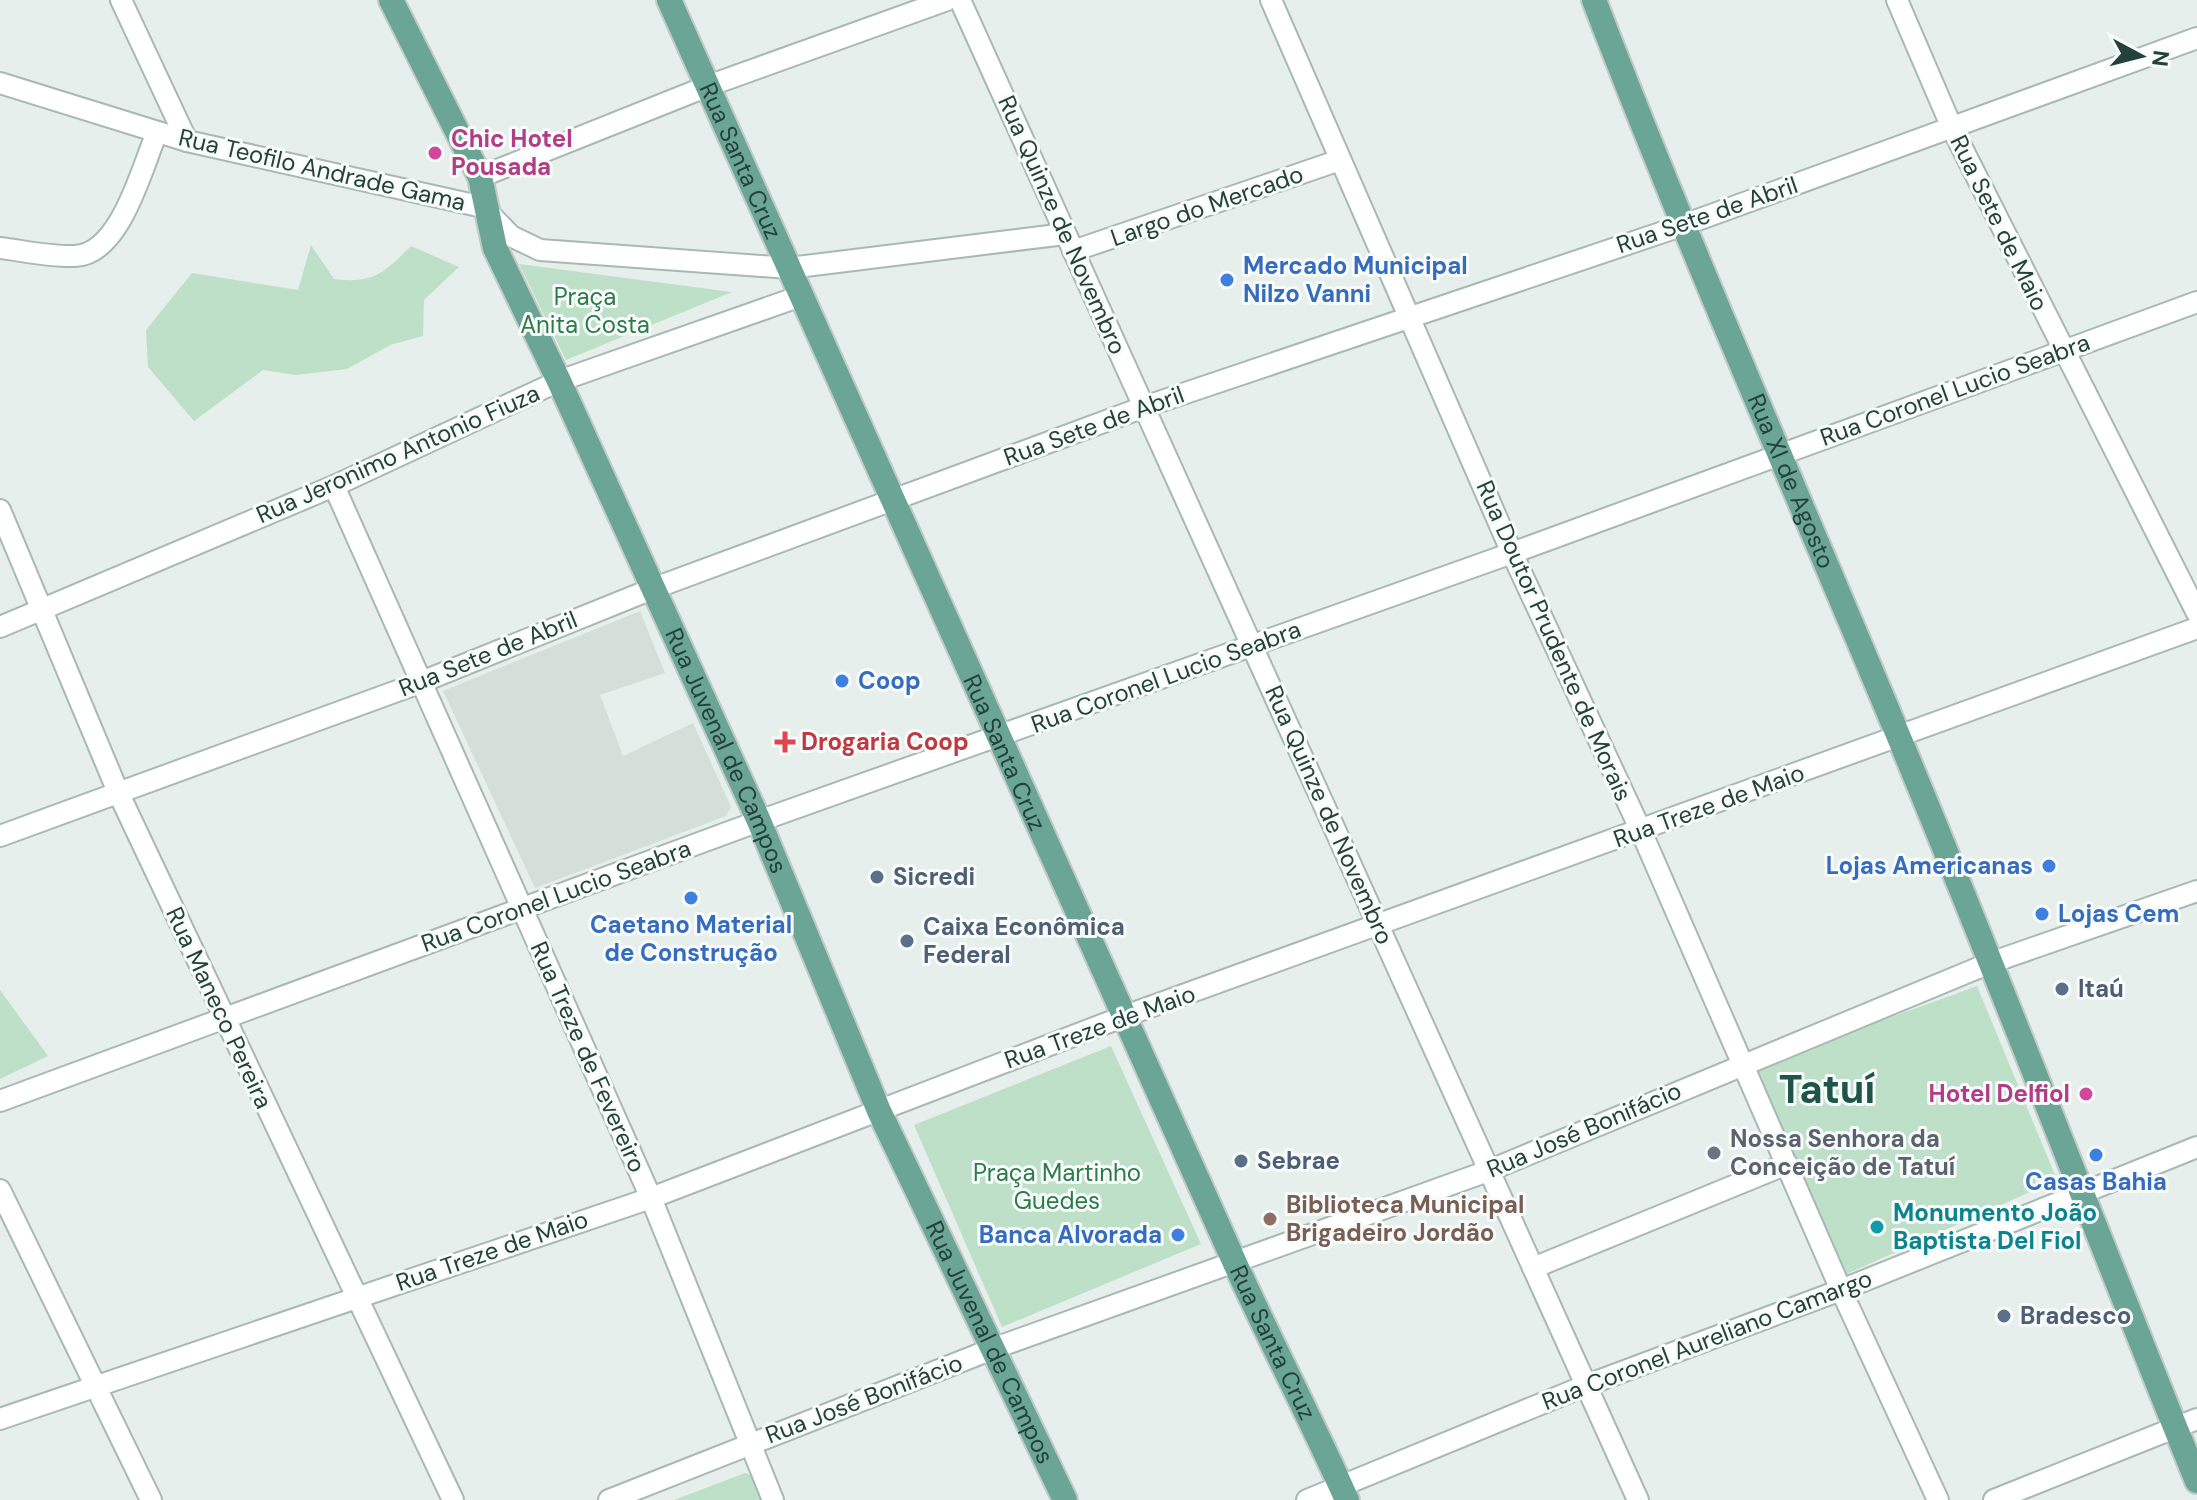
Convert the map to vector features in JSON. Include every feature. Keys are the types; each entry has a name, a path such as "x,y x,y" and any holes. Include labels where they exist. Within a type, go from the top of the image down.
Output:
{"main road":[{"name":"Rua Juvenal de Campos","path":"391,0 480,177 483,207 495,248 559,381 759,821 879,1111 995,1348 1065,1500"},
{"name":"Rua Santa Cruz","path":"669,0 890,501 1000,736 1235,1264 1344,1493"},
{"name":"Rua XI de Agosto","path":"1594,0 1681,226 1898,736 2084,1190"},
{"path":"2084,1190 2186,1423 2197,1481"}],"street":[{"path":"121,0 187,141"},
{"path":"480,177 708,86 947,0"},
{"name":"Rua Quinze de Novembro","path":"960,0 1638,1500"},
{"name":"Rua Doutor Prudente de Morais","path":"1271,0 1512,553 1641,831 1841,1290 1938,1500"},
{"name":"Rua Sete de Maio","path":"1897,0 1952,128 2197,613"},
{"name":"Rua Sete de Abril","path":"0,836 419,683 652,589 1144,407 1681,226 2197,38"},
{"name":"Rua Teofilo Andrade Gama","path":"0,83 187,141 483,207 511,236 540,250 789,268 1069,242"},
{"path":"0,248 75,256 93,253 111,239 157,132"},
{"name":"Largo do Mercado","path":"1069,242 1340,160"},
{"name":"Rua Jeronimo Antonio Fiuza","path":"0,627 334,486 559,381 801,296"},
{"name":"Rua Coronel Lucio Seabra","path":"0,1101 759,821 1512,553 2197,302"},
{"name":"Rua Treze de Fevereiro","path":"334,486 419,683 651,1198 773,1500"},
{"name":"Rua Maneco Pereira","path":"0,510 118,792 453,1500"},
{"name":"Rua Treze de Maio","path":"0,1419 651,1198 1125,1016 2197,628"},
{"name":"Rua José Bonifácio","path":"609,1500 995,1348 1488,1171 1744,1062 1990,963 2197,891"},
{"name":"Rua Coronel Aureliano Camargo","path":"1307,1500 1344,1493 1587,1385 1841,1290 2197,1147"},
{"path":"1536,1274 1789,1169"},
{"path":"0,1190 151,1500"},
{"path":"1994,1500 2186,1423"}],"shaded area":[{"path":"640,611 665,673 600,695 623,756 693,723 731,807 726,816 535,888 443,691"}],"green space":[{"path":"311,245 334,279 368,278 385,270 411,246 459,267 424,300 423,336 390,345 347,369 296,375 263,370 194,421 148,367 146,330 192,273 298,290"},
{"name":"Praça Anita Costa","path":"519,264 732,292 566,360"},
{"path":"1977,986 2057,1180 1840,1277 1754,1067"},
{"path":"0,990 48,1056 0,1079"},
{"name":"Praça Martinho Guedes","path":"1111,1046 1201,1244 1002,1327 914,1125"},
{"path":"745,1473 759,1478 764,1500 674,1500"}],"place":[{"name":"Chic Hotel Pousada","path":"435,153"},
{"name":"Mercado Municipal Nilzo Vanni","path":"1227,280"},
{"name":"Coop","path":"842,681"},
{"name":"Drogaria Coop","path":"785,742"},
{"name":"Lojas Americanas","path":"2049,866"},
{"name":"Sicredi","path":"877,877"},
{"name":"Caetano Material de Construção","path":"691,898"},
{"name":"Lojas Cem","path":"2042,914"},
{"name":"Caixa Econômica Federal","path":"907,941"},
{"name":"Itaú","path":"2062,989"},
{"name":"Hotel Delfiol","path":"2086,1094"},
{"name":"Nossa Senhora da Conceição de Tatuí","path":"1714,1153"},
{"name":"Casas Bahia","path":"2096,1155"},
{"name":"Sebrae","path":"1241,1161"},
{"name":"Biblioteca Municipal Brigadeiro Jordão","path":"1270,1219"},
{"name":"Monumento João Baptista Del Fiol","path":"1877,1227"},
{"name":"Banca Alvorada","path":"1178,1235"},
{"name":"Bradesco","path":"2004,1316"}],"district":[{"name":"Tatuí","path":"1827,1089"}]}
